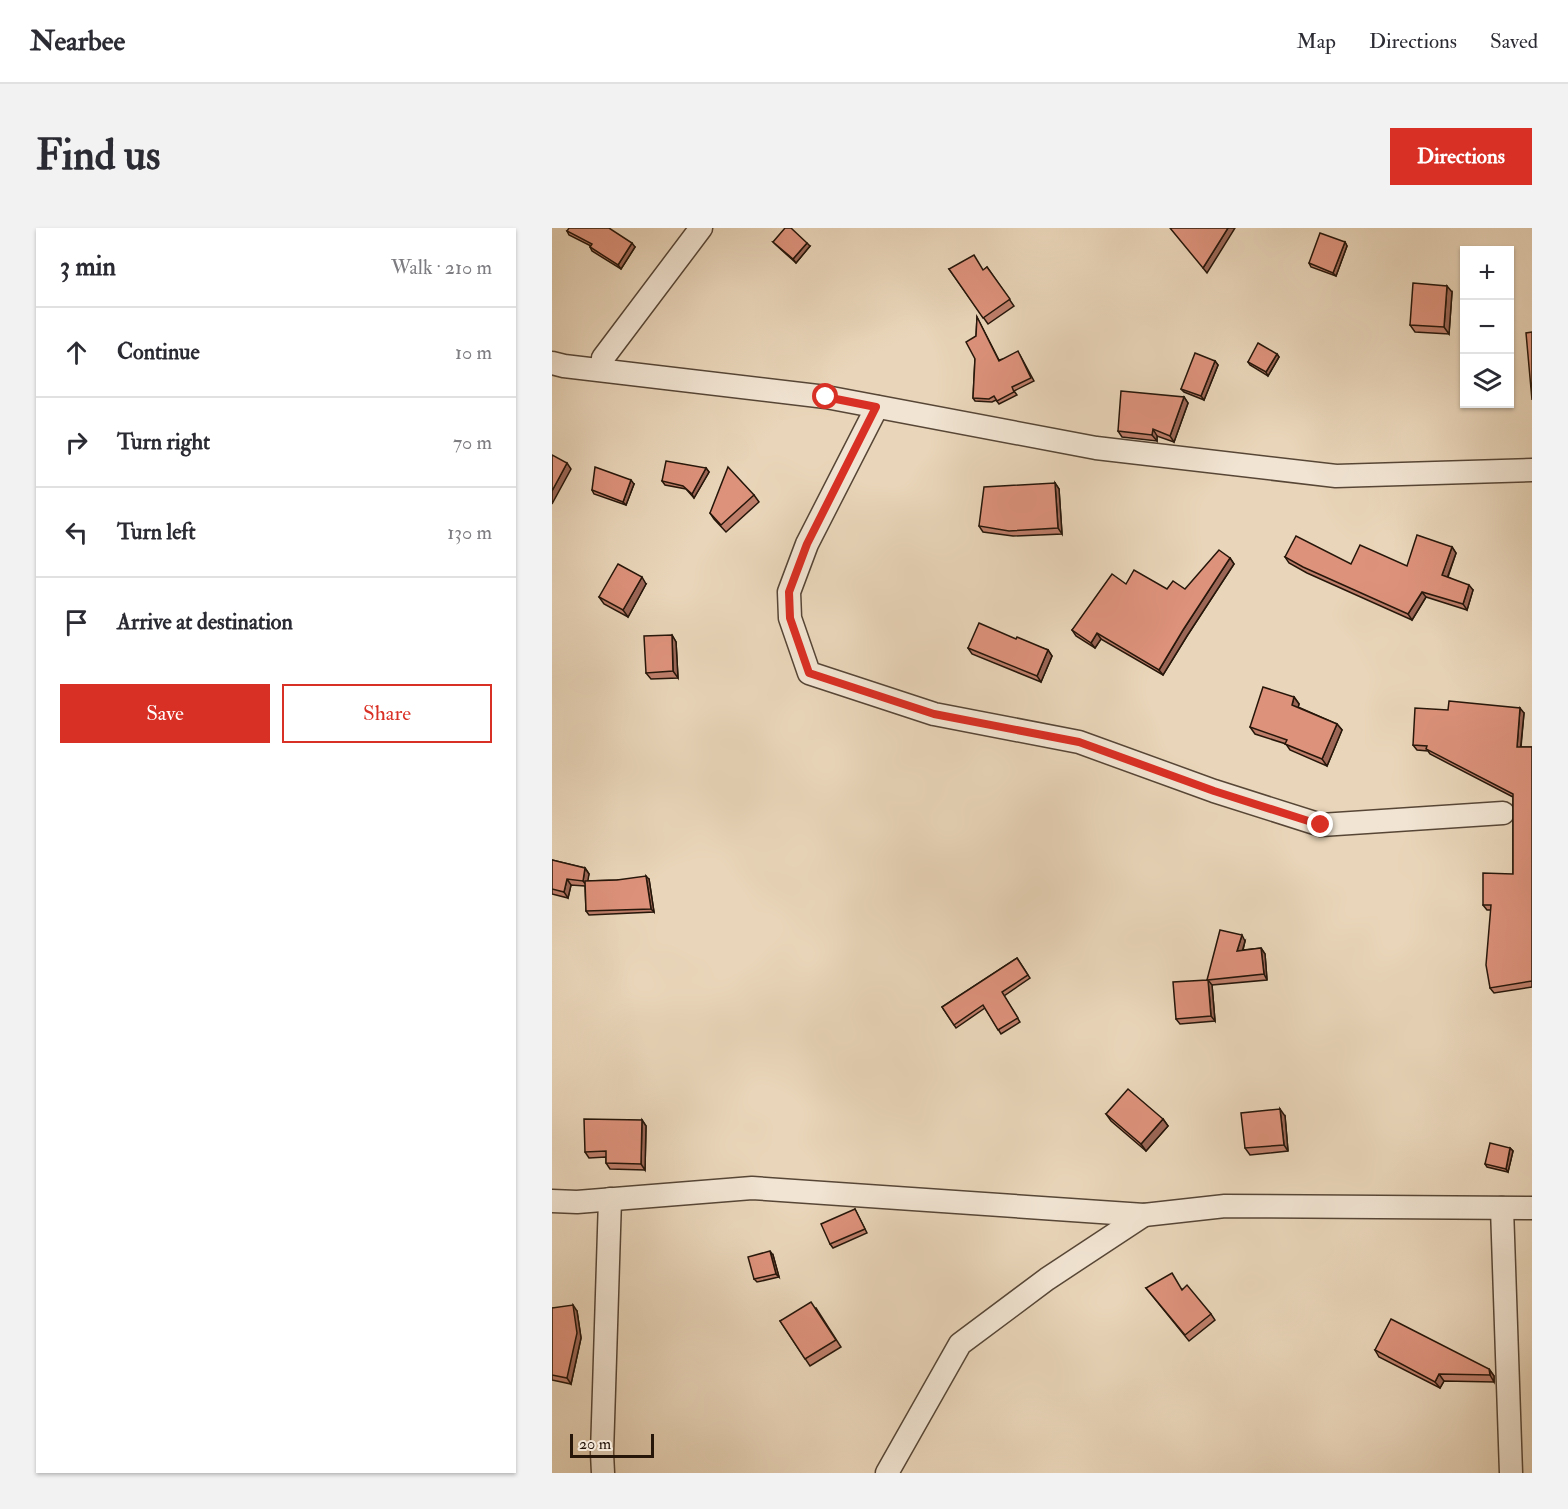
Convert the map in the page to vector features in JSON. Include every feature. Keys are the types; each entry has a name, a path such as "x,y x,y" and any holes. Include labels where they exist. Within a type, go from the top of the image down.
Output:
{"street":[{"path":"603,357 700,228"},
{"path":"552,363 826,397 1096,447 1336,476 1532,470"},
{"path":"876,407 807,544 789,592 790,618 809,673 934,714 1079,742 1214,791 1321,825 1503,813"},
{"path":"552,1201 577,1202 752,1188 1144,1215 1226,1206 1532,1208"},
{"path":"603,1473 610,1199"},
{"path":"1502,1208 1511,1473"},
{"path":"887,1473 960,1344 1047,1279 1144,1215"}],"building":[{"path":"569,228 609,228 632,243 618,265 590,247 592,244 567,231"},
{"path":"785,228 791,228 807,243 793,259 773,242"},
{"path":"1170,228 1228,228 1203,268"},
{"path":"1320,233 1345,242 1333,273 1309,263"},
{"path":"974,255 983,270 987,267 1010,299 983,318 949,269"},
{"path":"1413,283 1447,286 1444,327 1410,325"},
{"path":"977,317 999,361 1018,351 1031,378 1012,387 1014,392 997,401 994,396 989,399 973,398 975,359 966,342 976,336"},
{"path":"1532,332 1532,400 1526,333"},
{"path":"1258,343 1277,354 1266,372 1248,362"},
{"path":"1195,353 1215,361 1201,396 1181,389"},
{"path":"1121,391 1184,397 1170,436 1153,429 1152,435 1118,431"},
{"path":"552,455 567,463 552,491"},
{"path":"666,461 706,468 692,494 683,486 662,481"},
{"path":"595,467 631,480 623,502 592,490"},
{"path":"728,467 754,495 721,525 710,513"},
{"path":"1055,483 1058,528 1009,531 979,526 984,487"},
{"path":"1417,535 1452,547 1442,575 1469,585 1463,604 1422,592 1408,614 1285,557 1296,536 1351,564 1360,545 1407,566"},
{"path":"1219,550 1230,558 1159,670 1097,633 1091,643 1072,630 1112,574 1126,584 1134,570 1167,589 1173,581 1185,589"},
{"path":"618,564 642,577 623,610 599,597"},
{"path":"979,623 1048,650 1037,676 968,648"},
{"path":"672,635 673,671 646,673 644,636"},
{"path":"1263,687 1294,697 1292,705 1337,724 1322,759 1285,744 1287,740 1250,727"},
{"path":"1449,701 1520,708 1517,747 1532,747 1532,981 1490,988 1486,965 1491,905 1483,905 1483,873 1513,874 1513,794 1426,749 1427,746 1413,745 1415,708 1448,710"},
{"path":"552,860 585,868 583,881 567,879 564,892 552,889"},
{"path":"646,876 651,909 586,911 585,881"},
{"path":"1220,930 1242,935 1237,951 1261,948 1264,974 1208,980 1211,1016 1176,1019 1173,982 1207,980"},
{"path":"1017,958 1028,975 1002,992 1018,1018 998,1030 983,1005 954,1025 942,1007"},
{"path":"1128,1089 1163,1119 1141,1144 1106,1114"},
{"path":"1280,1109 1284,1145 1245,1148 1241,1113"},
{"path":"584,1119 642,1120 641,1164 606,1163 606,1151 585,1152"},
{"path":"1490,1143 1510,1148 1506,1169 1485,1164"},
{"path":"855,1209 865,1229 830,1244 821,1224"},
{"path":"770,1251 776,1274 754,1279 748,1257"},
{"path":"1172,1273 1182,1290 1187,1285 1211,1314 1185,1335 1146,1288"},
{"path":"811,1302 836,1340 805,1359 780,1321"},
{"path":"573,1305 577,1333 567,1378 552,1375 552,1308"},
{"path":"1391,1319 1489,1369 1490,1375 1439,1374 1435,1382 1375,1350"}],"route":[{"path":"826,397 876,407 807,544 789,592 790,618 809,673 934,714 1079,742 1214,791 1321,825"}]}
